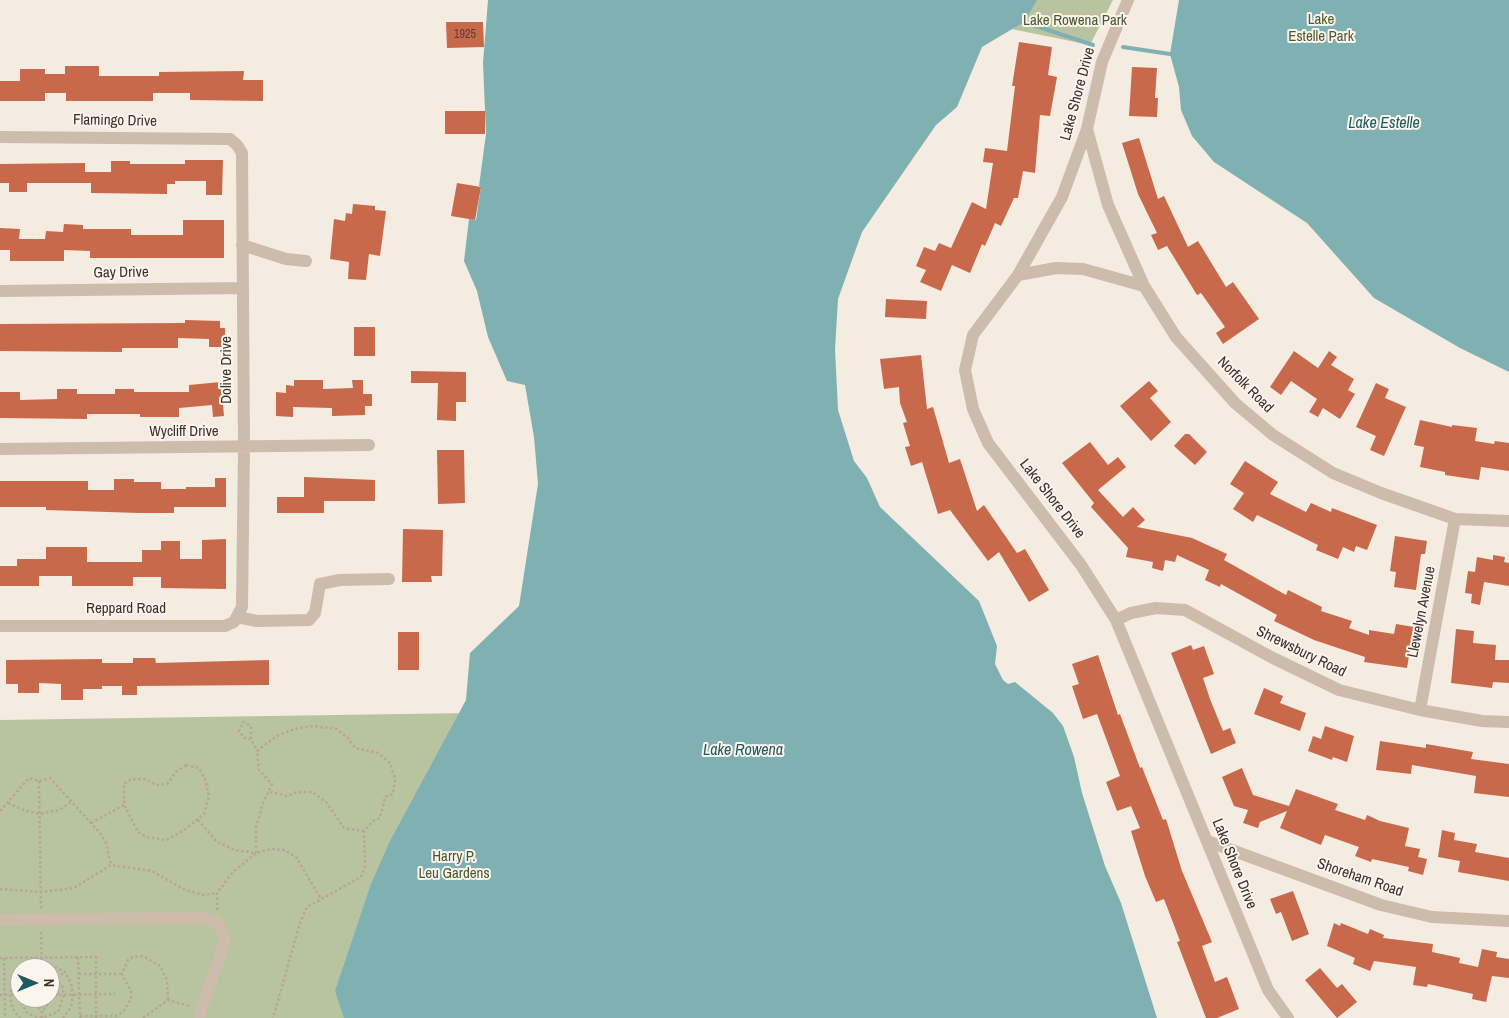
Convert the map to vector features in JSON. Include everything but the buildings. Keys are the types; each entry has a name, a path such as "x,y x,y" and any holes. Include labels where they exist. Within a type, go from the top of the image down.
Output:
{"street":[{"name":"Lake Shore Drive","path":"1128,0 1102,62 1087,129 1062,197 1018,275 973,335 965,370 973,409 988,443 1081,565 1116,620 1268,990 1288,1018"},
{"name":"Norfolk Road","path":"1087,129 1108,205 1144,286 1176,337 1235,403 1274,435 1333,473 1381,493 1456,519 1509,521"},
{"name":"Flamingo Drive","path":"0,136 230,139"},
{"name":"Dolive Drive","path":"230,139 242,153 244,448 240,612"},
{"path":"242,245 286,259 306,261"},
{"path":"1018,275 1056,268 1083,269 1144,286"},
{"name":"Gay Drive","path":"0,291 242,288"},
{"name":"Wycliff Drive","path":"0,449 244,448 369,445"},
{"name":"Llewelyn Avenue","path":"1420,710 1456,519"},
{"path":"240,612 257,621 309,620 315,613 320,584 340,580 388,579"},
{"name":"Shrewsbury Road","path":"1116,620 1131,613 1156,608 1185,610 1271,657 1339,690 1420,710 1482,721 1509,722"},
{"name":"Reppard Road","path":"0,626 225,626 234,622 240,612"},
{"name":"Shoreham Road","path":"1207,840 1381,905 1432,917 1493,922 1509,921"},
{"path":"0,920 202,918 218,922 225,937 221,955 201,1014"}],"path":[{"path":"251,740 244,738 239,731 243,722 251,726 251,740 257,751 259,770 272,784 270,792 263,802 256,828 256,853"},
{"path":"257,751 277,736 294,729 313,726 337,729 348,738 355,748 378,753 390,763 395,779 393,794 385,797 380,818 373,821 364,832 365,867 361,877 307,906 300,923 273,1018"},
{"path":"186,765 199,768 206,779 209,796 204,814 198,820 184,832 166,840 146,837 134,827 124,805 124,784 132,779 145,779 156,786 167,784 176,772 186,765"},
{"path":"0,811 29,778 39,781 50,778 91,824 106,844 111,865"},
{"path":"39,781 42,957"},
{"path":"270,792 287,796 297,792 312,792 327,802 344,828 364,832"},
{"path":"8,803 26,812 40,814 59,810 72,802"},
{"path":"91,824 124,805"},
{"path":"198,820 218,842 235,850 256,853"},
{"path":"218,922 218,893 233,872 256,853 272,848 284,850 296,857 321,899"},
{"path":"0,889 41,892 74,888 111,865 152,871 184,889 196,893 218,893"},
{"path":"122,974 128,960 133,957 143,956 153,960 160,966 167,980 168,1000"},
{"path":"78,957 80,1017 116,1016 128,1005 131,991 122,974"},
{"path":"0,958 96,957 96,1017"},
{"path":"0,1017 5,1017 2,995 4,958"},
{"path":"58,1012 63,1018 72,1007 73,995 71,983 65,972 60,970"},
{"path":"60,976 65,972"},
{"path":"79,974 122,974"},
{"path":"58,1012 64,995 60,982"},
{"path":"60,995 115,994"},
{"path":"2,995 10,995"},
{"path":"168,1000 201,1014"},
{"path":"143,1018 168,1000"},
{"path":"12,1008 20,1018 26,1012"},
{"path":"24,1008 26,1012 42,1018 58,1012"},
{"path":"38,1008 46,1008"},
{"path":"42,1009 42,1018"}],"green space":[{"name":"Lake Rowena Park","path":"647,0 1113,0 1090,45 992,25"},
{"name":"Harry P. Leu Gardens","path":"606,711 610,1018 0,1018 0,720"}],"water":[{"name":"Lake Rowena","path":"488,0 1037,0 1024,22 982,47 957,107 936,125 862,232 838,299 835,349 838,410 854,461 867,478 880,507 979,601 997,646 995,664 1003,680 1008,684 1015,682 1053,713 1063,726 1074,757 1082,793 1105,866 1121,903 1157,1018 344,1018 335,991 371,884 390,841 466,700 470,653 519,606 538,484 534,437 525,385 507,381 488,337 477,291 464,261 469,219 476,220 486,134 483,63"},
{"name":"Lake Estelle","path":"1179,0 1509,0 1509,372 1460,348 1374,298 1307,223 1214,162 1192,136 1181,110 1179,87 1170,54"}],"waterway":[{"path":"1024,22 1093,45"},
{"path":"1123,47 1170,54"}],"park label":[{"name":"Lake Estelle Park","path":"1321,28"}]}
